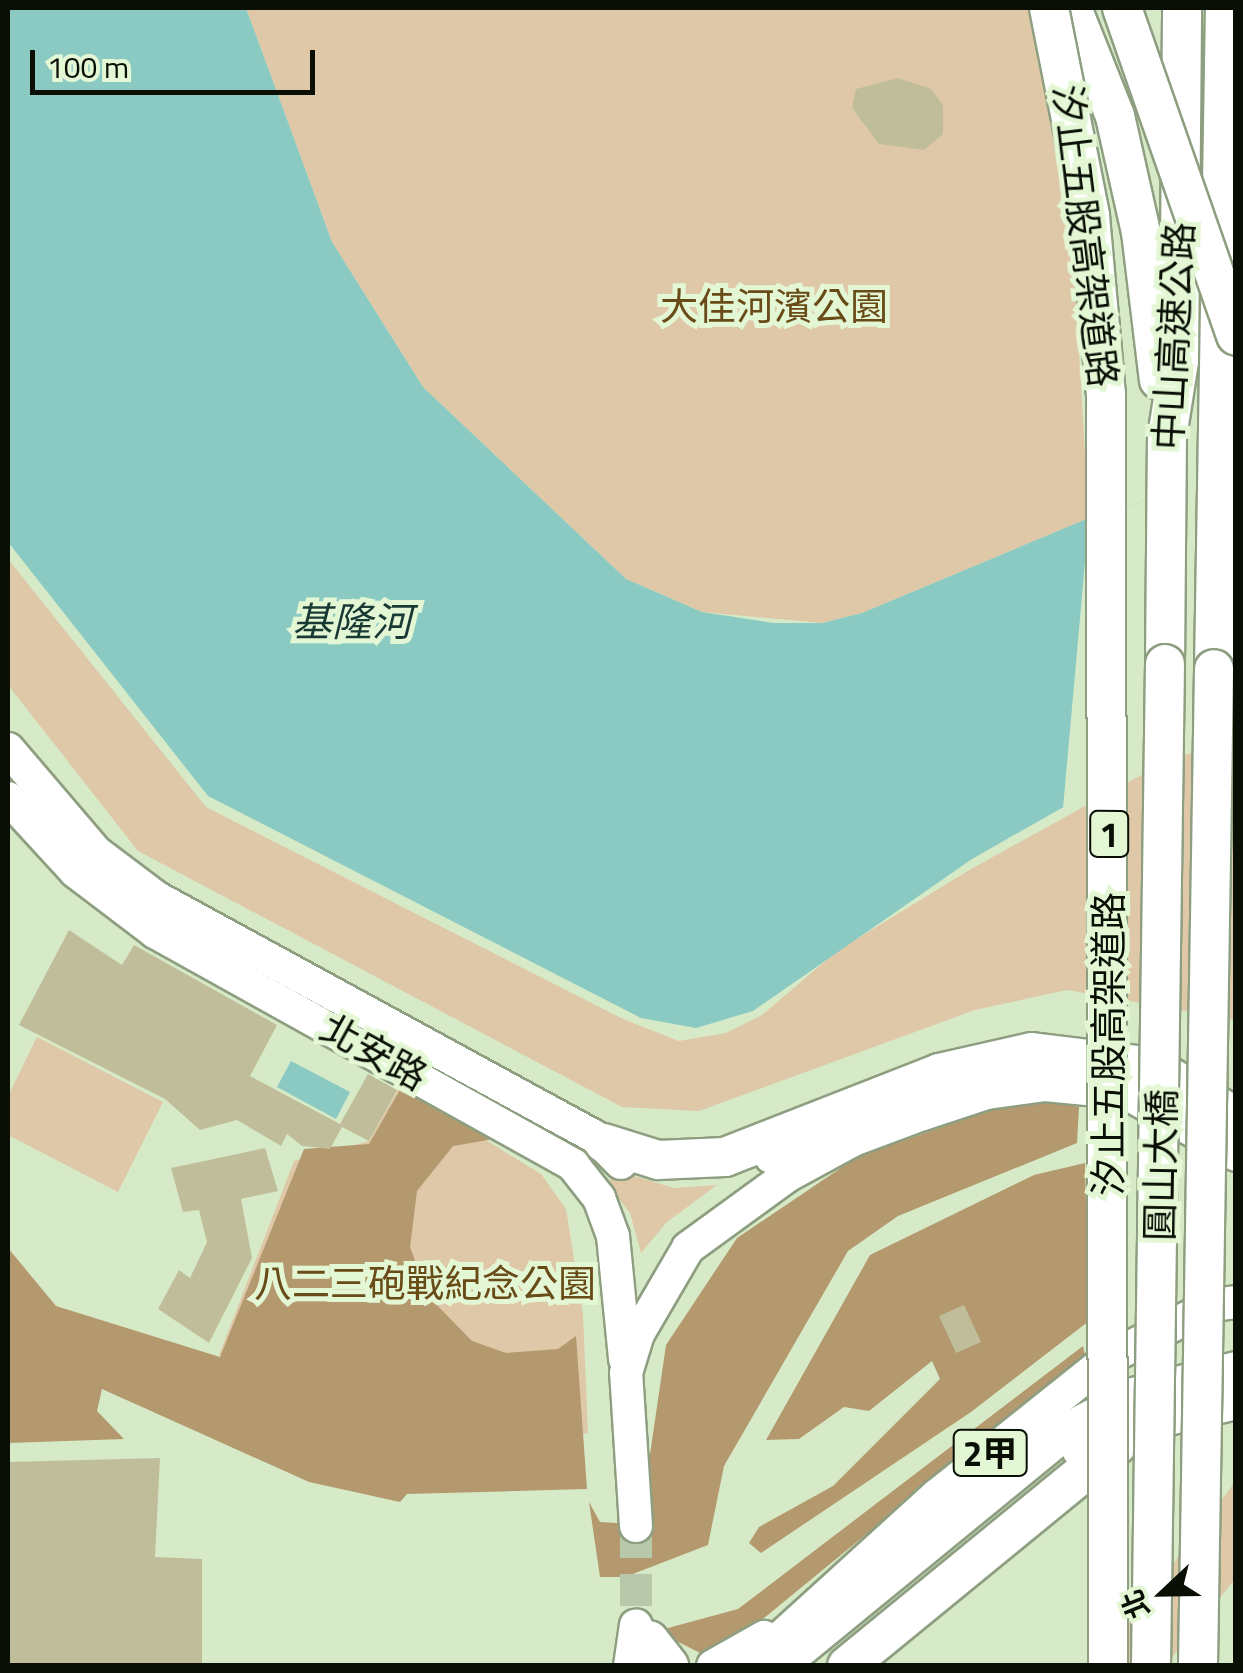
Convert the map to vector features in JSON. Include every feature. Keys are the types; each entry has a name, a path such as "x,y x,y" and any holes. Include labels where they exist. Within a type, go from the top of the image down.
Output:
{"highway":[{"name":"汐止五股高架道路","path":"1049,8 1090,216 1106,394 1108,1666"},
{"path":"1072,8 1115,116 1137,213 1168,437"},
{"path":"1122,8 1236,336"},
{"name":"中山高速公路","path":"1165,664 1168,437 1178,361 1182,8"},
{"name":"中山高速公路","path":"1214,668 1225,8"},
{"name":"圓山大橋","path":"1152,1666 1165,664"},
{"name":"圓山大橋","path":"1198,1666 1214,668"},
{"path":"604,1143 658,1160 725,1157 938,1072 1032,1052 1154,1067 1236,1117"},
{"path":"777,1666 1067,1431 1134,1397 1236,1372"},
{"path":"816,1666 1050,1468 1106,1436 1236,1400"},
{"path":"847,1666 1104,1454 1168,1416"}],"main road":[{"name":"北安路","path":"8,749 96,852 157,898 604,1143 620,1162 674,1176 725,1171 830,1137 853,1140"},
{"name":"北安路","path":"8,798 76,872 155,932 561,1155 582,1174 613,1236 636,1526"},
{"path":"626,1373 660,1287 688,1248 736,1208 853,1140 987,1092 1082,1086 1126,1093 1167,1111 1236,1156"},
{"name":"2甲","path":"748,1666 785,1626 1109,1358 1228,1300"},
{"path":"713,1666 785,1626"},
{"path":"644,1645 698,1666"}],"green space":[{"name":"大佳河濱公園","path":"246,8 1033,8 1066,133 1089,518 862,613 822,623 702,612 626,579 423,387 332,242"},
{"path":"8,559 206,807 623,1019 679,1041 726,1033 762,1015 837,951 971,869 1163,763 1235,737 1235,1020 1067,990 975,1010 699,1111 622,1107 138,851 8,685"},
{"path":"37,1037 163,1102 118,1192 8,1135 8,1096"},
{"name":"八二三砲戰紀念公園","path":"399,1087 541,1174 566,1209 583,1314 588,1433 518,1448 355,1429 219,1355 294,1161 369,1141"},
{"path":"614,1170 674,1188 717,1185 667,1222 641,1253 630,1213 608,1185"},
{"path":"1235,1482 1235,1579 1166,1665 1096,1666"}],"shaded area":[{"path":"401,1088 494,1139 453,1146 417,1191 410,1247 428,1296 472,1341 506,1353 558,1349 576,1336 587,1489 407,1494 400,1502 309,1482 102,1389 97,1411 124,1439 8,1443 8,1248 56,1306 220,1357 304,1149 369,1144"},
{"path":"1032,1095 1079,1107 1077,1143 898,1216 848,1251 724,1466 708,1545 625,1577 600,1577 589,1502 600,1522 649,1525 648,1468 666,1345 737,1238 857,1157"},
{"path":"1085,1163 1089,1321 971,1412 761,1553 749,1543 759,1527 833,1486 940,1379 932,1361 869,1411 844,1407 799,1439 766,1440 870,1255 1034,1175"},
{"path":"1083,1346 1085,1355 736,1641 700,1653 657,1631 738,1609"}],"water":[{"name":"基隆河","path":"8,8 246,8 332,242 423,387 626,579 702,612 773,623 822,623 862,613 1089,518 1235,471 1235,722 1155,755 972,859 753,1011 696,1028 641,1018 208,796 8,542"},
{"path":"291,1061 350,1092 336,1119 277,1087"}],"pier":[{"path":"1225,474 1221,728 1112,779 1111,511"},
{"path":"1089,518 1106,783 1063,808"},
{"path":"1235,1593 1236,1665 1177,1665"}],"building":[{"path":"898,78 931,89 943,105 943,134 924,150 879,144 852,108 856,89"},
{"path":"69,930 122,965 134,945 277,1025 250,1076 340,1124 368,1074 397,1090 369,1141 342,1127 330,1149 302,1146 287,1134 281,1146 237,1120 200,1130 165,1099 19,1025"},
{"path":"265,1148 278,1191 241,1199 252,1258 209,1343 158,1309 179,1270 190,1278 207,1242 199,1210 183,1212 171,1168"},
{"path":"964,1305 981,1342 956,1353 939,1316"},
{"path":"160,1458 155,1557 202,1559 202,1666 8,1666 8,1462"}],"tunnel":[{"path":"636,1526 636,1625"}]}
